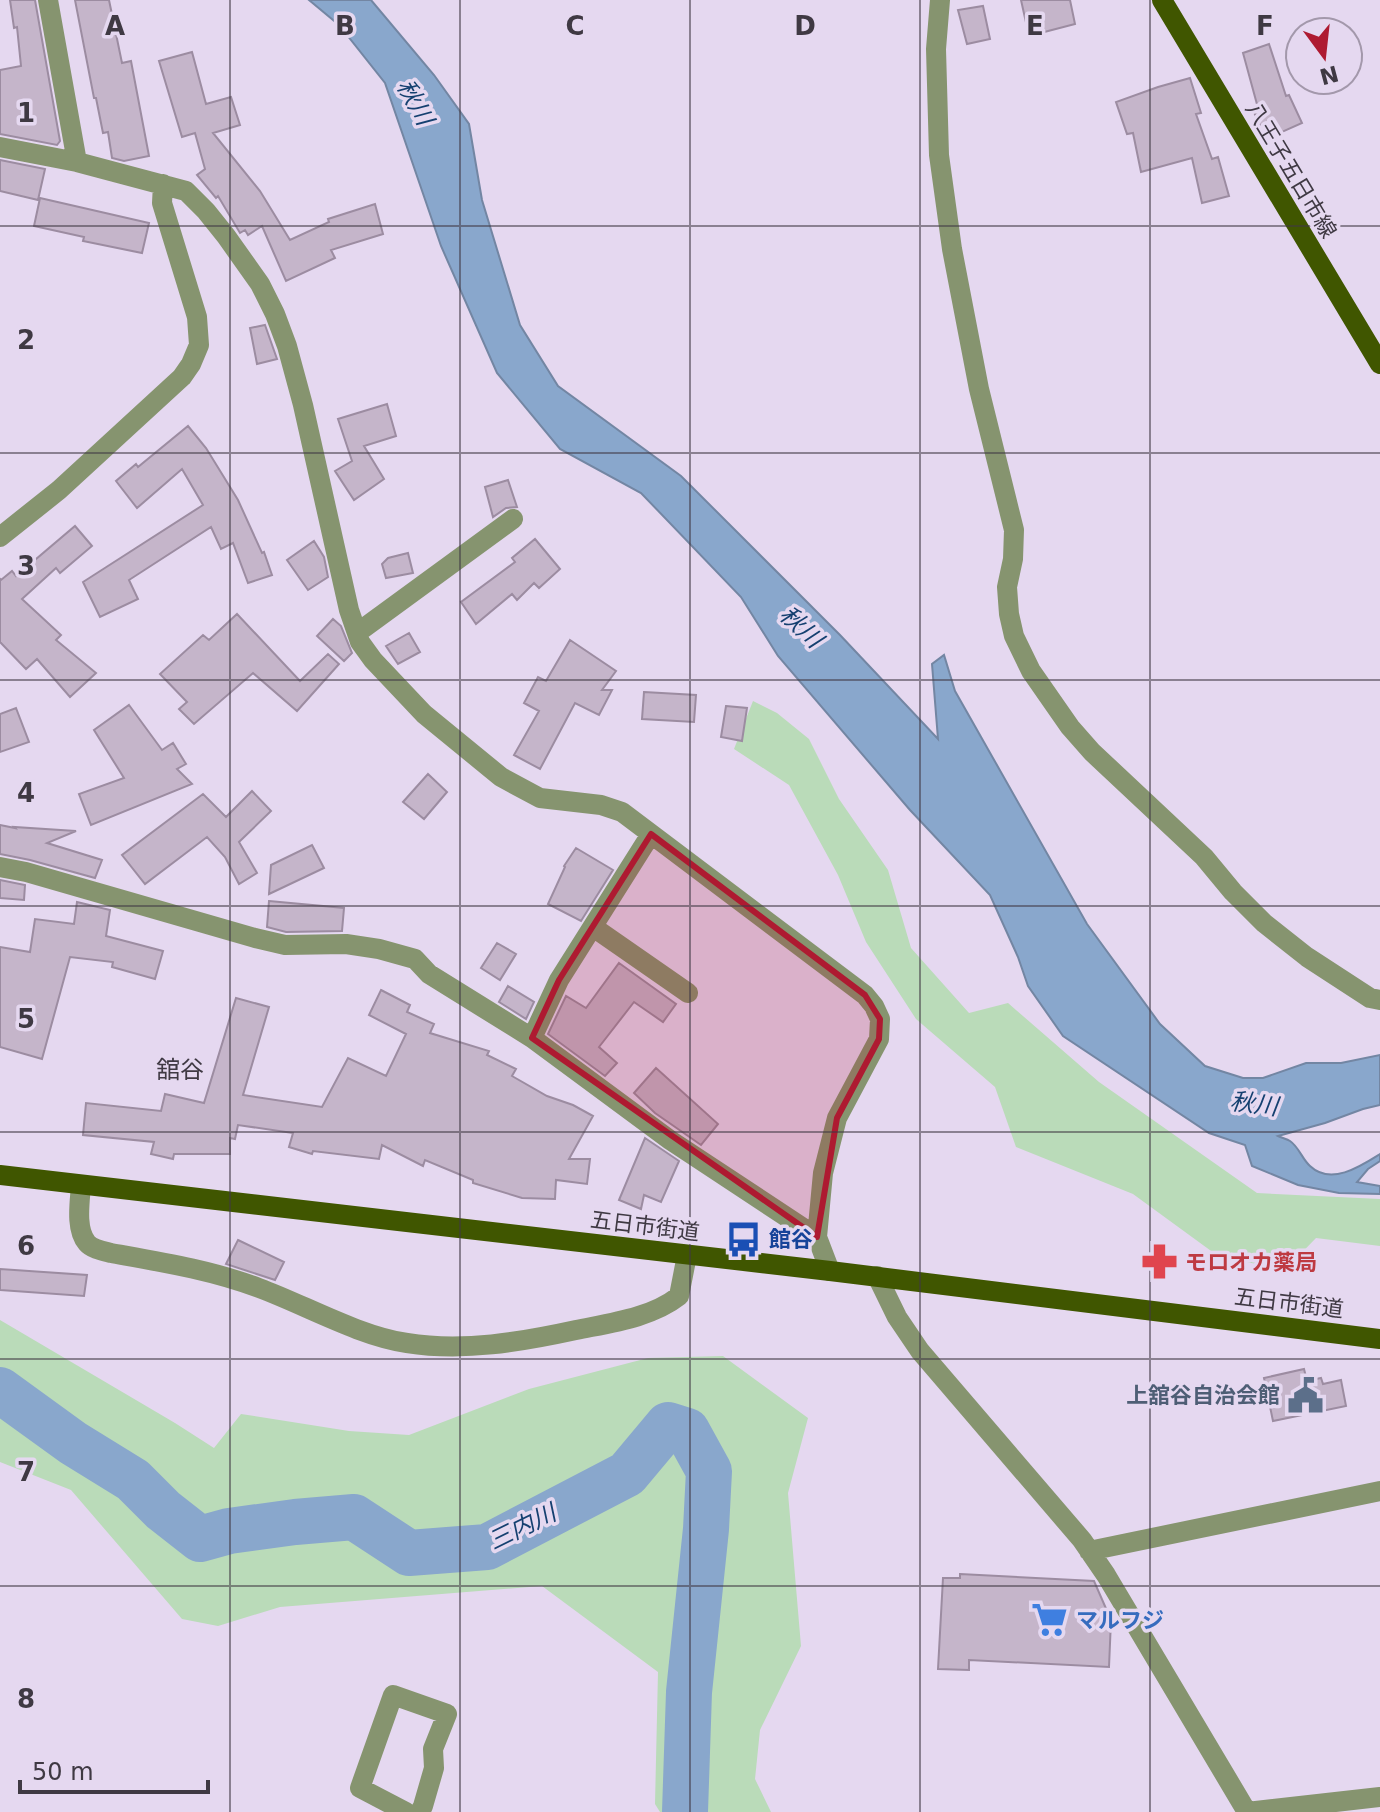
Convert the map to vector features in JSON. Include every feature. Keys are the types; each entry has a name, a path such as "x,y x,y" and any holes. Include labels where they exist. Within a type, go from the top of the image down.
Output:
{"main road":[{"name":"八王子五日市線","path":"1162,0 1380,364"},
{"name":"五日市街道","path":"0,1175 877,1276 1380,1339"}],"street":[{"path":"48,0 77,162"},
{"path":"940,0 936,49 939,155 952,249 976,374 1014,530 1013,559 1007,587 1014,636 1031,671 1080,739 1204,857 1264,923 1307,957 1370,998 1380,1000"},
{"path":"0,147 77,162 186,191 206,211 260,284 287,346 349,610 360,642 424,714 501,777 540,798 601,805 622,812 865,995 874,1006 880,1019 879,1039 837,1118 823,1173 817,1237 830,1271"},
{"path":"0,537 59,490 182,377 191,364 199,345 197,317 162,203 163,184"},
{"path":"357,633 513,519"},
{"path":"532,1038 559,980 651,834"},
{"path":"0,867 285,945 346,944 415,959 429,974 532,1038 670,1140 817,1237"},
{"path":"593,927 688,993"},
{"path":"81,1185 81,1230 85,1241 94,1248 219,1274 377,1336 417,1344 456,1347 521,1340 608,1324 655,1310 679,1296 687,1255"},
{"path":"877,1276 897,1317 920,1351 1089,1551 1115,1588 1247,1812 1380,1797"},
{"path":"1089,1551 1380,1491"},
{"path":"406,1812 360,1788 393,1695 447,1714 433,1749 434,1768 420,1812"}],"highlighted area":[{"path":"651,834 865,995 880,1019 879,1039 837,1118 817,1237 532,1038 559,980"}],"green space":[{"path":"753,701 777,713 809,739 839,799 888,870 911,948 969,1013 1008,1003 1099,1082 1257,1193 1380,1199 1380,1246 1316,1238 1285,1270 1218,1256 1133,1194 1016,1147 995,1087 916,1019 866,942 838,875 789,785 734,749"},
{"path":"0,1320 214,1448 241,1414 349,1431 409,1435 529,1389 648,1358 723,1356 808,1418 788,1493 801,1646 760,1730 755,1779 771,1812 660,1812 655,1804 658,1672 542,1586 280,1607 218,1626 182,1619 71,1490 0,1462"}],"water":[{"name":"秋川","path":"309,0 371,0 434,75 469,124 482,200 520,325 558,386 681,476 840,635 938,739 932,664 944,655 955,691 1087,924 1160,1024 1205,1066 1243,1078 1263,1078 1306,1063 1341,1063 1380,1055 1380,1105 1278,1136 1289,1140 1310,1166 1327,1174 1346,1172 1380,1154 1380,1161 1357,1182 1380,1186 1380,1194 1339,1193 1298,1185 1252,1166 1245,1145 1209,1133 1063,1036 1028,986 990,895 910,810 778,656 741,597 641,493 560,449 497,373 441,246 385,83 339,25"}],"building":[{"path":"10,0 35,0 60,141 57,145 0,134 0,70 21,66 17,27 14,28"},
{"path":"75,0 109,0 122,63 131,61 149,156 124,161 112,158 108,132 103,133 94,98"},
{"path":"1021,0 1070,0 1075,24 1029,36"},
{"path":"983,6 990,39 967,44 958,10"},
{"path":"1269,44 1284,96 1289,96 1302,123 1266,139 1253,110 1258,108 1243,53"},
{"path":"192,52 206,104 231,97 240,125 213,133 260,191 290,240 329,222 328,219 375,204 383,234 331,250 335,258 286,281 262,226 248,235 245,230 240,233 218,196 216,198 197,175 205,169 195,133 182,137 159,61"},
{"path":"1190,78 1201,113 1196,114 1212,159 1218,157 1229,196 1202,203 1192,158 1141,172 1133,133 1127,134 1116,102"},
{"path":"0,160 45,169 38,200 0,191"},
{"path":"40,198 149,223 142,253 83,241 84,237 34,226"},
{"path":"265,325 277,359 257,364 250,328"},
{"path":"387,404 396,436 364,446 384,479 354,500 335,471 352,461 338,419"},
{"path":"188,426 206,448 238,500 272,575 248,583 233,543 221,549 211,527 129,580 138,599 100,617 83,582 203,505 182,469 137,508 116,481"},
{"path":"508,480 517,507 506,508 493,517 485,487"},
{"path":"75,526 92,546 60,573 56,568 22,599 61,635 56,640 96,673 70,697 37,659 26,669 0,642 0,579 12,571 16,576"},
{"path":"535,539 560,569 539,588 534,583 517,600 512,594 476,624 461,602 515,562 512,558"},
{"path":"314,541 324,557 328,577 308,590 287,560"},
{"path":"408,553 413,573 386,578 382,564 388,558"},
{"path":"237,614 300,681 328,654 339,664 297,711 253,673 194,724 179,709 187,702 160,674 203,635 209,640"},
{"path":"333,619 341,626 352,653 344,661 317,636"},
{"path":"409,633 420,652 398,664 386,646"},
{"path":"570,640 616,671 602,690 612,690 599,715 575,703 540,769 514,755 539,711 524,703 538,677 546,681"},
{"path":"644,692 696,695 694,722 642,719"},
{"path":"129,705 162,750 173,743 186,764 177,769 192,784 91,825 79,794 124,778 94,730"},
{"path":"726,706 747,708 742,741 721,737"},
{"path":"16,708 29,742 0,752 0,714"},
{"path":"428,774 447,792 424,819 403,802"},
{"path":"252,791 271,811 239,842 257,873 239,884 225,857 207,837 145,884 122,855 203,794 226,817"},
{"path":"0,825 76,831 47,843 102,860 95,878 0,854"},
{"path":"312,845 324,868 269,894 271,865"},
{"path":"576,848 613,870 581,921 548,904 564,866"},
{"path":"0,880 25,885 24,900 0,898"},
{"path":"269,901 344,908 342,931 286,932 267,927"},
{"path":"77,902 110,910 106,936 163,951 155,979 112,967 113,962 70,957 42,1059 0,1047 0,947 30,952 35,919 74,924"},
{"path":"497,943 516,954 500,980 481,968"},
{"path":"619,963 676,1004 663,1022 634,1002 599,1047 617,1063 605,1076 548,1034 566,996 586,1008"},
{"path":"508,986 534,1002 526,1019 499,1002"},
{"path":"381,990 410,1005 407,1012 434,1024 430,1033 489,1051 487,1055 516,1069 512,1076 547,1096 593,1116 569,1159 590,1159 587,1184 556,1180 555,1199 522,1198 473,1183 473,1180 425,1160 423,1166 382,1145 379,1159 313,1151 312,1154 289,1147 293,1133 238,1125 235,1139 230,1138 230,1154 174,1154 173,1159 151,1154 154,1142 83,1135 86,1103 161,1111 165,1094 204,1103 236,998 269,1007 243,1095 322,1107 348,1058 386,1076 406,1034 369,1015"},
{"path":"656,1068 718,1124 701,1145 655,1113 634,1093"},
{"path":"645,1138 679,1161 661,1202 644,1195 641,1209 619,1200"},
{"path":"238,1240 284,1262 275,1280 226,1264"},
{"path":"0,1269 87,1275 84,1296 0,1290"},
{"name":"上舘谷自治会館","path":"1304,1369 1307,1381 1321,1378 1323,1384 1341,1380 1346,1406 1273,1421 1264,1378"},
{"path":"960,1574 1094,1581 1111,1620 1109,1667 969,1660 969,1670 938,1669 943,1578 960,1578"}],"waterway":[{"name":"三内川","path":"0,1390 73,1443 133,1480 163,1510 200,1539 229,1531 354,1517 409,1553 487,1547 627,1474 668,1425 687,1431 709,1471 689,1692 685,1812"}],"place":[{"name":"館谷","path":"743,1239"},
{"name":"モロオカ薬局","path":"1159,1262"},
{"name":"上舘谷自治会館","path":"1306,1395"},
{"name":"マルフジ","path":"1050,1620"}],"district":[{"name":"舘谷","path":"180,1070"}]}
